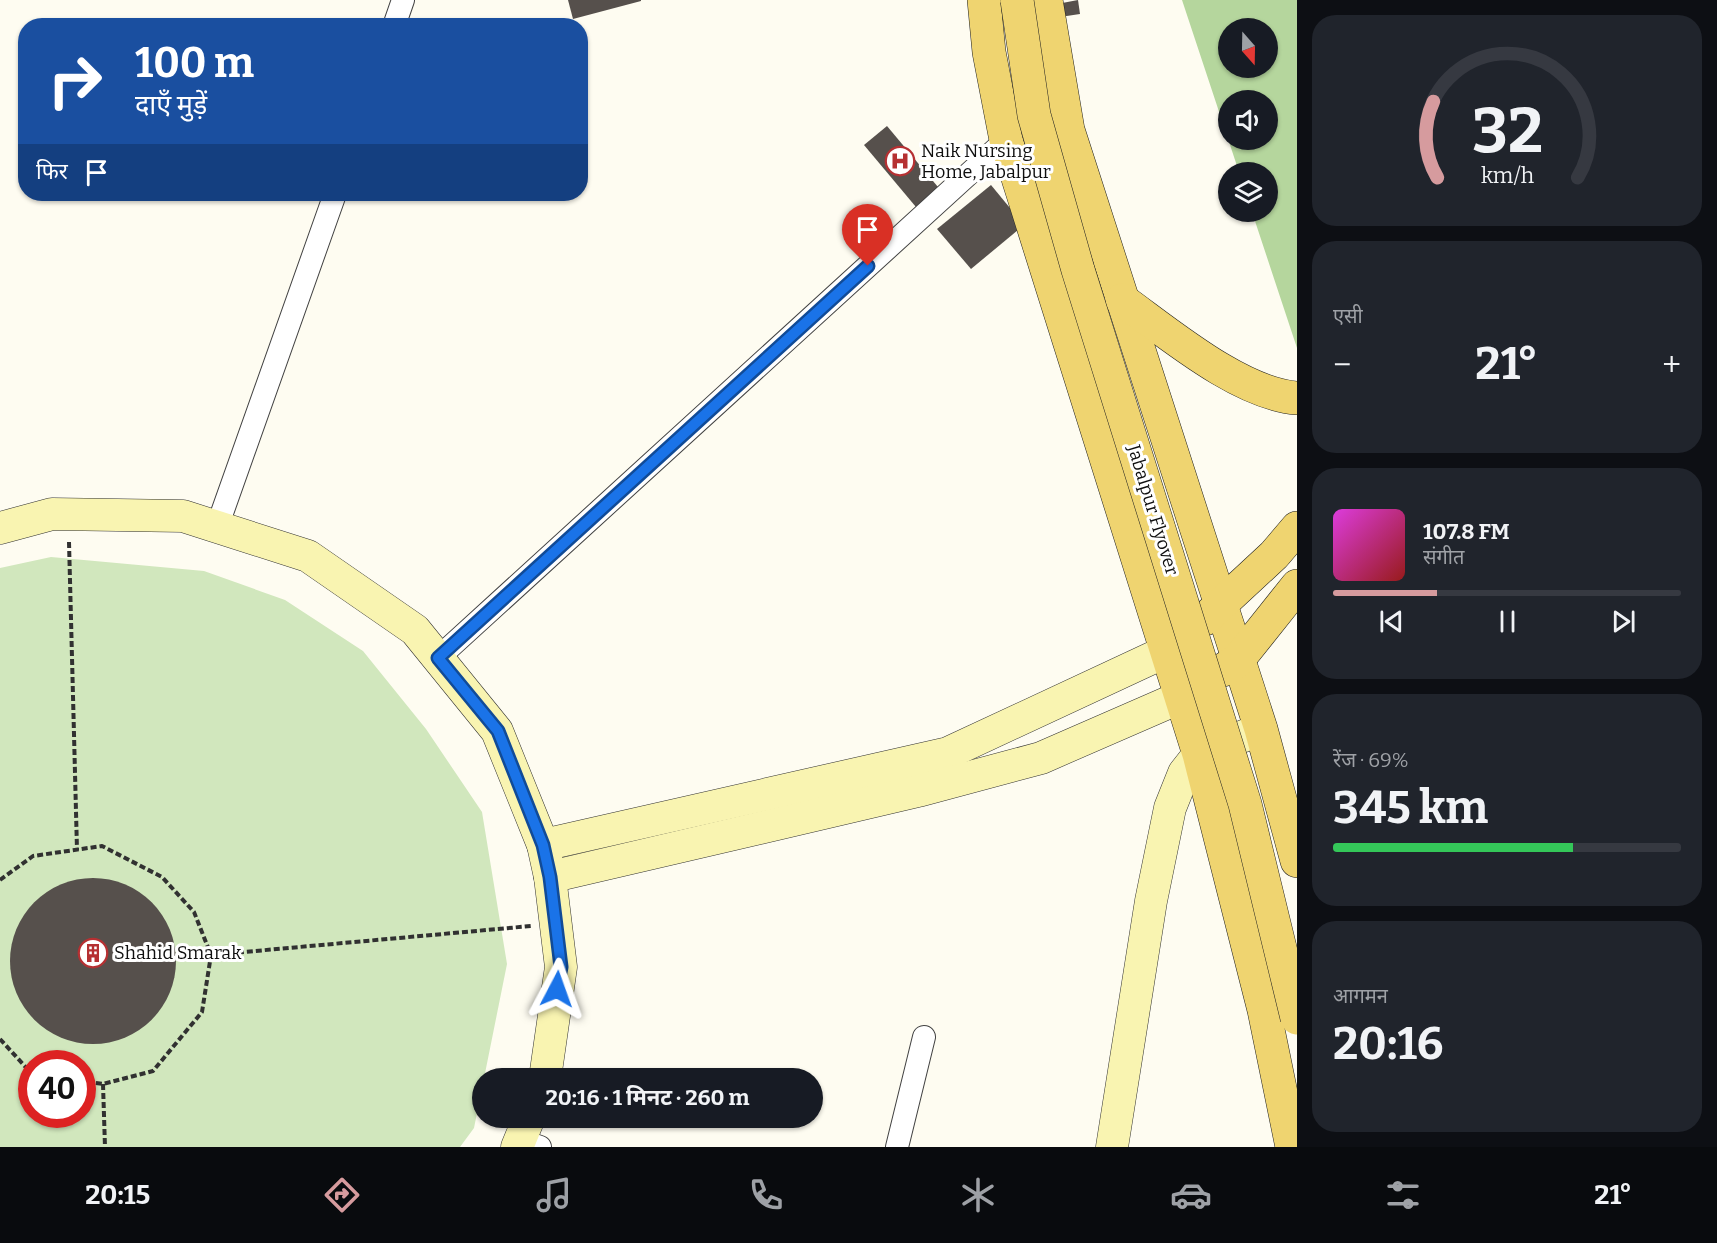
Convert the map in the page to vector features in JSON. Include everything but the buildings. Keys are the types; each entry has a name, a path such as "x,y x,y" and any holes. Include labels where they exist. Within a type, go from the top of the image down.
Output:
{"main road":[{"path":"962,0 989,52"},
{"path":"984,0 989,52 1005,140 1198,754 1264,1010 1293,1139"},
{"name":"Jabalpur Flyover","path":"1017,0 1034,115 1082,281 1245,804 1297,1018"},
{"path":"1046,0 1068,130 1220,606 1262,729 1297,861"},
{"path":"1122,300 1214,366 1280,397 1297,398"},
{"path":"1167,651 1220,606 1297,528"},
{"path":"1181,697 1238,660 1297,586"}],"street":[{"path":"397,18 403,0"},
{"path":"438,658 1005,140"},
{"path":"217,527 333,201"},
{"path":"0,528 52,514 183,516 308,556 415,630 498,731 543,845 550,877 561,967 546,1068"},
{"path":"543,845 948,753 1167,651"},
{"path":"550,877 918,791 1041,758 1181,697"},
{"path":"1112,1147 1151,902 1170,807 1184,772 1198,754 1262,729"},
{"path":"897,1147 924,1037"}],"path":[{"path":"69,514 77,850"},
{"path":"0,880 33,856 102,846 162,877 194,912 212,955 202,1012 153,1071 103,1084 96,1083"},
{"path":"212,955 556,924"},
{"path":"0,1039 18,1059"},
{"path":"103,1084 105,1147"}],"green space":[{"path":"1182,0 1297,0 1297,348 1255,222 1278,222 1278,162 1236,162 1231,150 1278,150 1278,90 1218,90 1218,109"},
{"path":"51,557 204,571 285,600 363,651 426,729 482,812 507,964 486,1068 472,1068 472,1128 474,1128 460,1147 0,1147 0,568"}],"place":[{"name":"Naik Nursing Home, Jabalpur","path":"900,161"},
{"name":"Shahid Smarak","path":"93,953"}],"route":[{"path":"557,989 561,967 550,877 543,845 498,731 438,658 868,266"}]}
